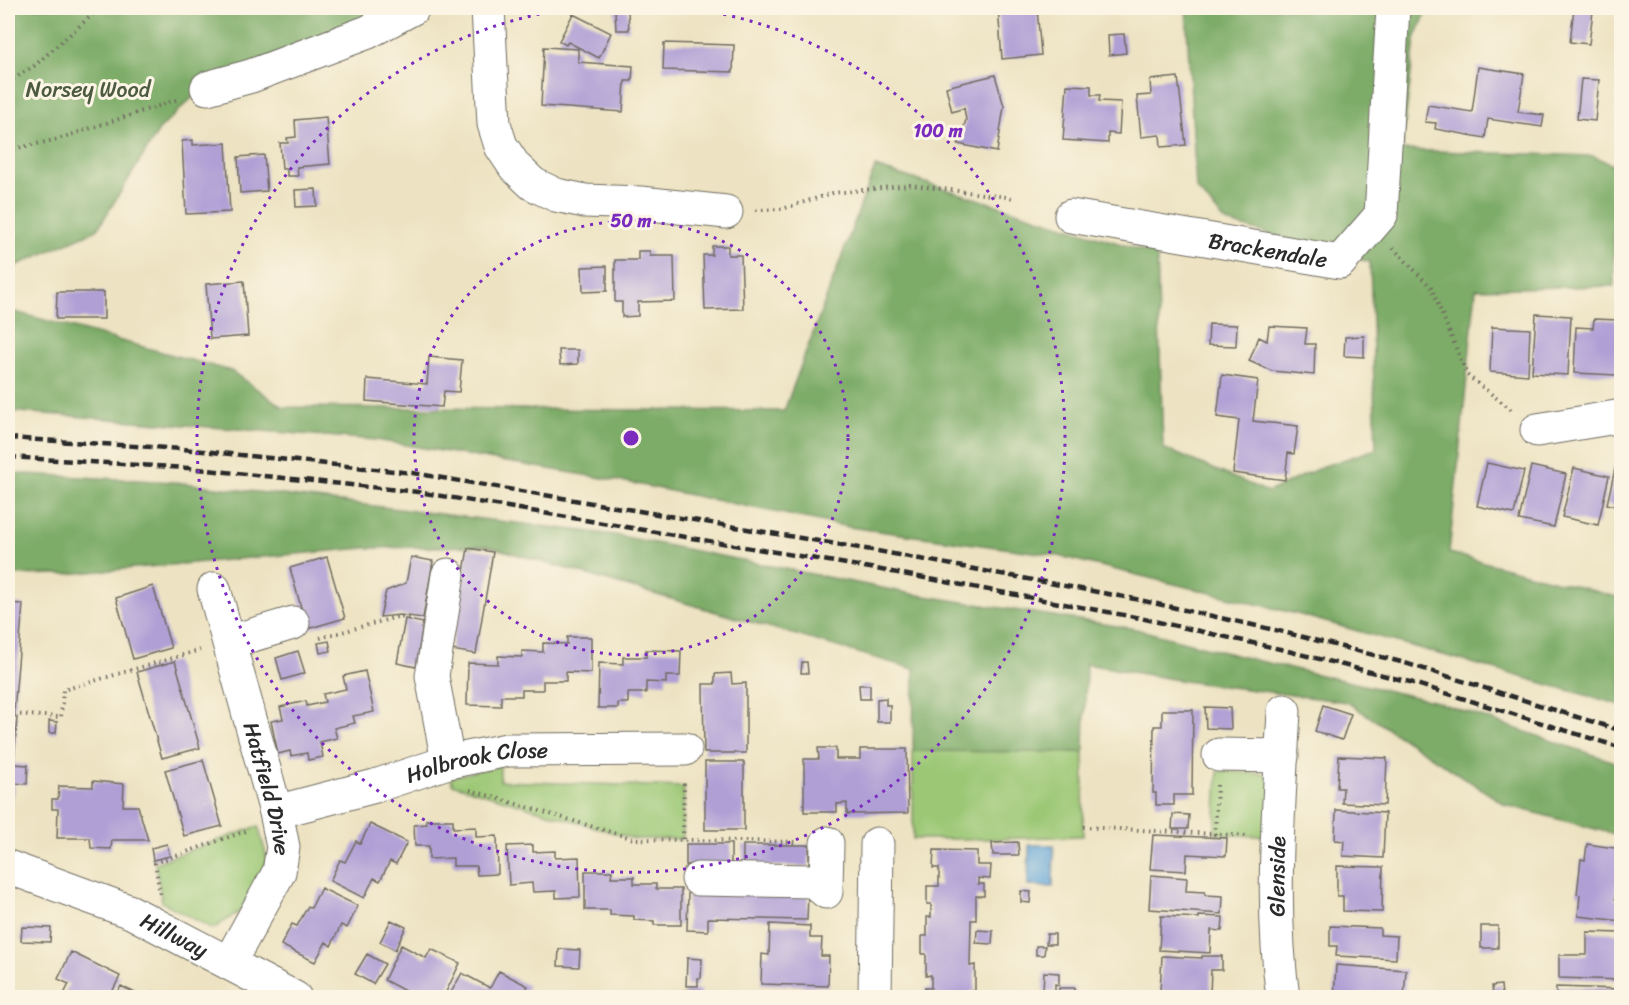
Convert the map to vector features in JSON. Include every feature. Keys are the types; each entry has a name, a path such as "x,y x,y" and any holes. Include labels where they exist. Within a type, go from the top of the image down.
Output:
{"street":[{"path":"207,88 251,76 368,32 413,8"},
{"path":"488,8 494,124 501,146 515,167 533,184 556,195 585,201 641,203 726,212"},
{"name":"Brackendale","path":"1071,216 1340,262 1381,215 1393,8"},
{"path":"1537,430 1622,416"},
{"path":"448,575 432,676 455,775"},
{"name":"Hatfield Drive","path":"214,589 277,816 283,847 279,872 229,963"},
{"path":"229,642 293,623"},
{"name":"Glenside","path":"1282,998 1277,956 1277,837 1284,711"},
{"name":"Holbrook Close","path":"277,816 375,786 455,775 507,750 685,749"},
{"path":"1219,754 1282,756"},
{"path":"826,892 827,843"},
{"path":"875,998 877,844"},
{"name":"Hillway","path":"8,867 102,900 150,922 295,998"},
{"path":"698,879 813,881 826,892 876,894"}],"path":[{"path":"8,82 34,66 100,8"},
{"path":"8,150 55,140 172,102 207,88"},
{"path":"726,212 783,209 833,193 910,185 1015,198"},
{"path":"1372,226 1431,286 1467,375 1537,430"},
{"path":"293,623 302,643 397,617 440,621"},
{"path":"8,714 61,717 63,690 229,642"},
{"path":"683,839 685,749"},
{"path":"1215,834 1219,754"},
{"path":"455,775 634,839 827,843"},
{"path":"150,922 162,902 155,863 277,816"},
{"path":"1083,827 1277,837"}],"green space":[{"name":"Norsey Wood","path":"8,8 393,8 198,92 159,130 97,230 8,269"},
{"path":"1186,8 1428,8 1415,39 1402,150 1593,156 1613,165 1614,286 1476,289 1449,553 1621,598 1621,705 1297,614 1055,555 849,527 626,482 376,440 8,411 8,310 231,371 283,407 784,411 875,167 1157,255 1163,448 1268,492 1324,466 1376,449 1370,262 1226,222 1196,188"},
{"path":"8,473 174,482 615,535 912,594 1136,629 1255,660 1437,702 1621,764 1621,836 1506,805 1347,702 1184,681 1086,664 1084,752 913,751 914,669 488,546 365,548 67,574 8,575"},
{"path":"913,751 1084,752 1083,836 913,839"},
{"path":"500,766 500,781 684,787 683,839 634,839 452,784 451,777"},
{"path":"1218,771 1281,775 1277,837 1215,834"},
{"path":"258,826 266,854 266,875 239,912 213,929 162,902 155,863"}],"water":[{"path":"1029,845 1054,845 1053,887 1028,886"}],"building":[{"path":"998,8 1037,8 1041,55 1002,59"},
{"path":"1574,8 1593,11 1589,44 1570,42"},
{"path":"615,10 628,10 629,30 616,30"},
{"path":"573,14 611,33 599,58 568,42 566,45 559,41"},
{"path":"1124,34 1126,53 1109,55 1108,35"},
{"path":"664,43 734,45 733,72 663,70"},
{"path":"544,47 578,49 578,62 633,66 632,81 625,81 623,112 541,106"},
{"path":"1478,67 1524,74 1518,112 1544,115 1542,127 1488,119 1485,138 1435,129 1436,123 1425,122 1428,105 1472,112"},
{"path":"995,75 1004,106 997,152 958,144 966,120 964,108 952,112 946,87"},
{"path":"1178,77 1186,145 1161,147 1160,135 1141,137 1137,96 1151,95 1150,80"},
{"path":"1581,79 1599,80 1595,121 1577,119"},
{"path":"1067,85 1091,86 1091,95 1100,95 1099,101 1121,102 1119,134 1108,133 1108,143 1063,140"},
{"path":"326,117 330,164 297,167 298,176 287,176 287,169 282,169 280,143 288,143 287,138 296,137 295,120"},
{"path":"193,140 193,145 226,143 230,212 186,214 182,141"},
{"path":"264,155 267,191 240,193 238,157"},
{"path":"316,189 317,206 296,207 295,190"},
{"path":"712,246 728,246 728,255 741,255 743,309 705,310 703,255 712,255"},
{"path":"638,251 650,251 650,256 674,256 675,301 638,302 638,316 622,317 622,302 615,302 615,260 638,260"},
{"path":"607,266 607,291 583,292 582,267"},
{"path":"244,281 248,336 210,339 206,284"},
{"path":"57,292 104,292 104,319 56,319"},
{"path":"1536,314 1571,316 1568,375 1532,373"},
{"path":"1594,319 1619,320 1617,375 1574,373 1576,327 1593,328"},
{"path":"1209,324 1237,325 1236,346 1208,345"},
{"path":"1269,326 1307,328 1305,344 1315,344 1314,375 1272,371 1249,361 1259,337 1267,341"},
{"path":"1492,327 1530,329 1528,375 1490,372"},
{"path":"1364,336 1364,357 1344,356 1345,337"},
{"path":"559,350 578,350 578,364 560,365"},
{"path":"429,357 462,360 459,392 444,391 442,407 366,401 367,379 427,384"},
{"path":"1222,375 1258,380 1253,421 1298,426 1294,454 1288,453 1285,480 1233,473 1239,420 1217,417"},
{"path":"1617,460 1622,461 1622,508 1607,504"},
{"path":"1487,463 1524,471 1514,514 1477,506"},
{"path":"1531,466 1566,474 1554,527 1519,520"},
{"path":"1574,468 1609,476 1598,525 1562,517"},
{"path":"468,548 493,552 476,654 451,650"},
{"path":"327,557 345,618 307,629 290,568"},
{"path":"411,557 433,561 423,618 400,615 380,617 386,591 406,583"},
{"path":"153,586 171,648 133,659 116,598"},
{"path":"8,603 23,604 14,712 8,711"},
{"path":"405,619 423,623 416,667 397,663"},
{"path":"567,637 591,637 591,673 566,672 566,681 543,681 543,690 522,690 522,696 501,696 501,706 467,705 468,663 498,664 498,656 522,657 522,651 543,652 543,643 567,644"},
{"path":"329,641 331,651 320,653 318,643"},
{"path":"646,650 681,651 680,676 666,676 666,683 646,682 646,693 628,693 628,703 618,703 618,708 598,708 599,663 623,664 623,657 646,657"},
{"path":"298,651 305,673 282,680 276,658"},
{"path":"175,661 200,748 162,758 137,672"},
{"path":"802,662 807,662 808,673 801,673"},
{"path":"365,671 374,712 353,716 355,723 334,728 337,738 320,742 323,757 308,760 307,753 291,756 290,751 278,754 271,721 283,719 280,707 306,701 307,706 325,702 323,694 346,689 343,676"},
{"path":"731,673 732,684 746,683 746,753 704,753 703,684 715,684 715,674"},
{"path":"859,685 870,685 870,699 860,699"},
{"path":"886,698 886,705 890,705 890,722 877,722 877,699"},
{"path":"1323,705 1351,714 1342,740 1315,731"},
{"path":"1205,707 1230,708 1231,729 1206,728"},
{"path":"1162,710 1193,710 1192,795 1174,795 1174,805 1156,805 1156,793 1153,793 1154,726 1162,726"},
{"path":"8,716 17,717 14,764 28,765 27,784 14,783 12,803 8,803"},
{"path":"49,721 57,722 56,733 49,733"},
{"path":"818,748 836,748 836,759 860,759 860,749 907,749 908,813 847,814 847,803 837,804 837,812 804,812 804,759 819,759"},
{"path":"1339,756 1387,758 1385,805 1342,803 1343,788 1337,788"},
{"path":"203,760 222,826 184,836 165,770"},
{"path":"705,762 744,762 744,830 705,830"},
{"path":"93,781 124,784 123,806 138,806 148,840 112,840 111,849 91,848 90,838 57,838 58,809 52,809 52,799 58,799 59,786 93,787"},
{"path":"1336,810 1385,813 1383,858 1343,856 1344,841 1335,840"},
{"path":"1173,814 1189,815 1188,829 1172,829"},
{"path":"426,820 453,820 453,828 476,827 476,837 497,836 498,874 477,875 476,866 453,866 453,858 429,859 429,846 415,846 414,825 427,824"},
{"path":"370,824 407,842 396,864 390,861 380,881 374,878 364,898 330,881 340,860 345,862 356,841 360,844"},
{"path":"1153,835 1227,838 1226,856 1187,854 1186,871 1150,869"},
{"path":"1018,842 1019,855 993,855 992,843"},
{"path":"167,844 170,856 153,860 151,848"},
{"path":"686,844 731,844 731,865 686,865"},
{"path":"1587,844 1622,849 1622,886 1617,885 1615,899 1622,900 1622,921 1578,916 1580,895 1577,894 1581,859 1585,860"},
{"path":"533,845 533,852 555,851 555,858 579,857 580,897 556,898 556,891 533,892 532,883 509,885 507,846"},
{"path":"743,845 809,845 809,866 743,866"},
{"path":"934,850 977,851 977,865 991,865 990,879 978,878 978,884 984,884 984,896 976,896 976,920 971,920 970,966 975,965 975,991 971,991 971,998 925,998 925,988 931,988 931,975 926,976 926,954 922,954 922,936 927,936 927,917 931,917 931,904 927,904 927,886 939,886 939,868 933,868"},
{"path":"1337,866 1383,867 1382,912 1343,911 1343,896 1337,896"},
{"path":"585,871 612,871 611,877 634,877 634,884 656,884 656,889 681,889 681,925 654,925 654,921 634,920 634,916 610,915 610,910 585,910"},
{"path":"1151,875 1187,878 1186,891 1223,896 1222,914 1149,909"},
{"path":"321,888 358,906 347,928 341,925 331,946 326,942 315,962 281,945 292,924 297,926 308,906 311,908"},
{"path":"1021,891 1031,892 1030,903 1021,902"},
{"path":"688,893 808,895 807,920 708,918 708,931 687,930"},
{"path":"1161,916 1223,917 1222,931 1211,930 1210,953 1159,950"},
{"path":"391,920 406,927 395,950 380,942"},
{"path":"770,924 810,926 810,938 822,938 821,956 829,956 828,986 761,984 762,954 769,955"},
{"path":"1330,926 1380,928 1380,935 1397,936 1396,959 1336,956 1337,946 1330,946"},
{"path":"1481,926 1498,926 1498,948 1481,948"},
{"path":"22,927 51,928 50,942 21,941"},
{"path":"977,930 993,931 992,944 976,943"},
{"path":"1587,932 1622,933 1622,980 1559,978 1559,955 1587,955"},
{"path":"1047,934 1055,934 1055,944 1046,944"},
{"path":"401,945 426,958 431,949 460,963 443,998 418,998 384,980"},
{"path":"1036,946 1045,946 1044,955 1036,955"},
{"path":"559,949 580,950 579,967 558,966"},
{"path":"71,952 120,976 109,998 62,998 69,984 58,979"},
{"path":"367,954 385,964 373,984 355,974"},
{"path":"1162,956 1202,958 1202,956 1222,956 1222,970 1211,970 1210,994 1160,991"},
{"path":"687,958 702,959 698,986 686,986"},
{"path":"1336,965 1406,970 1404,998 1334,998"},
{"path":"499,971 528,986 522,998 448,998 462,973 490,988"},
{"path":"1044,972 1059,973 1059,985 1055,984 1055,992 1043,991"},
{"path":"1501,985 1502,996 1493,996 1492,986"},
{"path":"121,986 145,998 115,998"},
{"path":"1556,987 1622,989 1622,998 1556,998"},
{"path":"1059,988 1075,988 1074,998 1058,998"},
{"path":"684,990 700,990 700,998 685,998"},
{"path":"154,991 168,998 150,998"},
{"path":"769,994 811,995 811,998 769,998"}],"railway":[{"path":"8,438 183,449 413,473 872,550 1135,599 1275,630 1405,663 1622,731"},
{"path":"8,457 188,468 418,492 876,569 1140,618 1280,649 1410,682 1622,748"}]}
